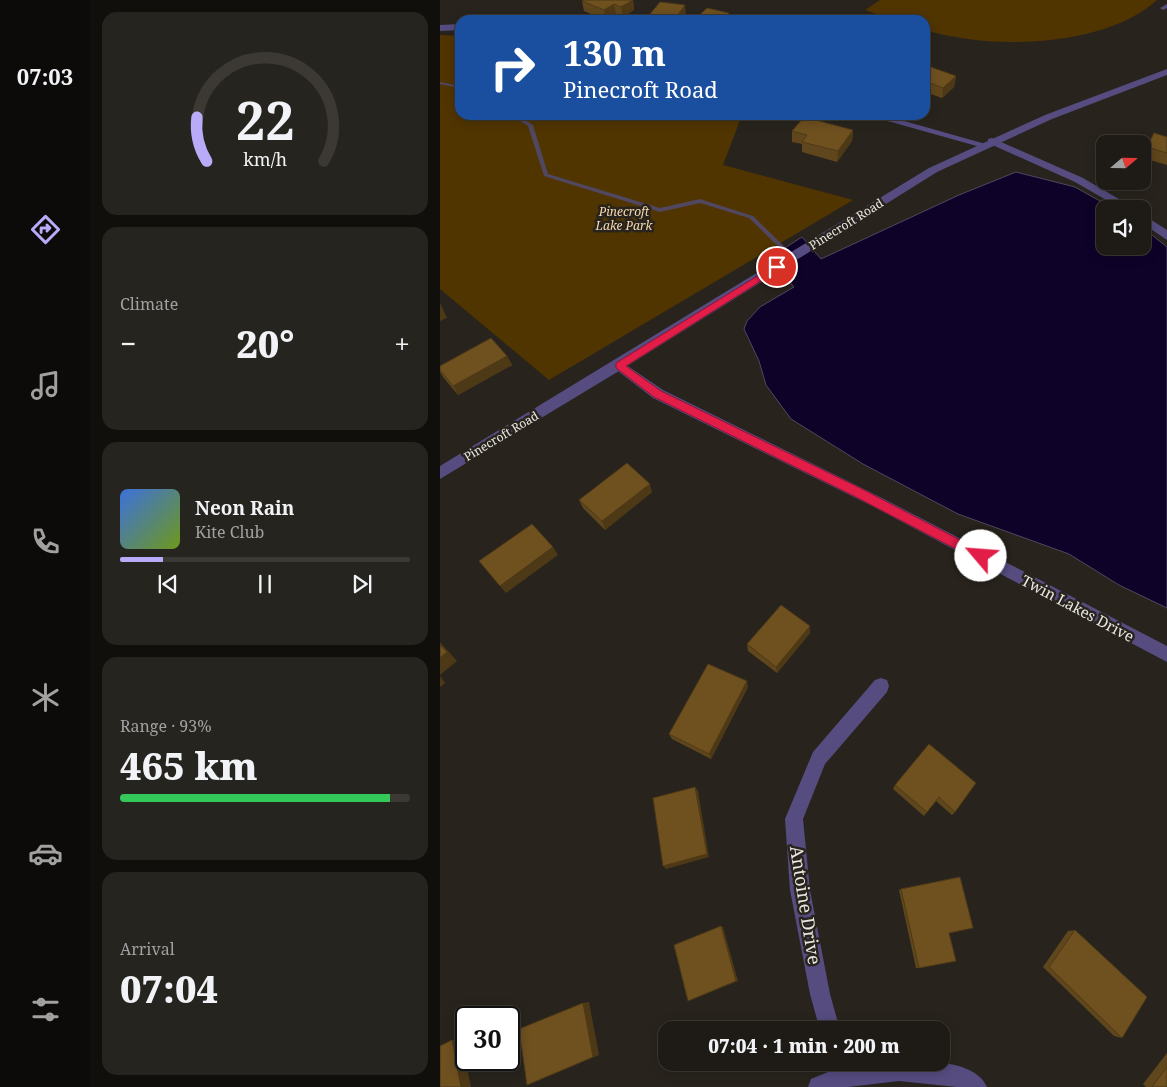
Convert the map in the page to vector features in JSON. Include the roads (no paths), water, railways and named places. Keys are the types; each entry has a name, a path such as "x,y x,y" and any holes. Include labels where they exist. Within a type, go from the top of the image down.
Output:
{"street":[{"path":"440,28 455,28"},
{"name":"Pinecroft Road","path":"440,473 619,365 934,170 988,143 1103,94 1167,72"},
{"path":"892,120 988,143 1079,180 1115,200"},
{"path":"1151,224 1167,236"},
{"name":"Twin Lakes Drive","path":"619,365 658,394 877,502 1167,654"},
{"name":"Antoine Drive","path":"828,1021 820,994 800,890 794,819 819,758 881,686"},
{"path":"819,1087 840,1071"},
{"path":"909,1071 959,1076 976,1087"}],"waterway":[{"path":"440,83 455,86"},
{"path":"522,120 530,125 546,175 660,210 700,201 751,217 790,255"}],"park label":[{"name":"Pinecroft Lake Park","path":"624,218"}]}
